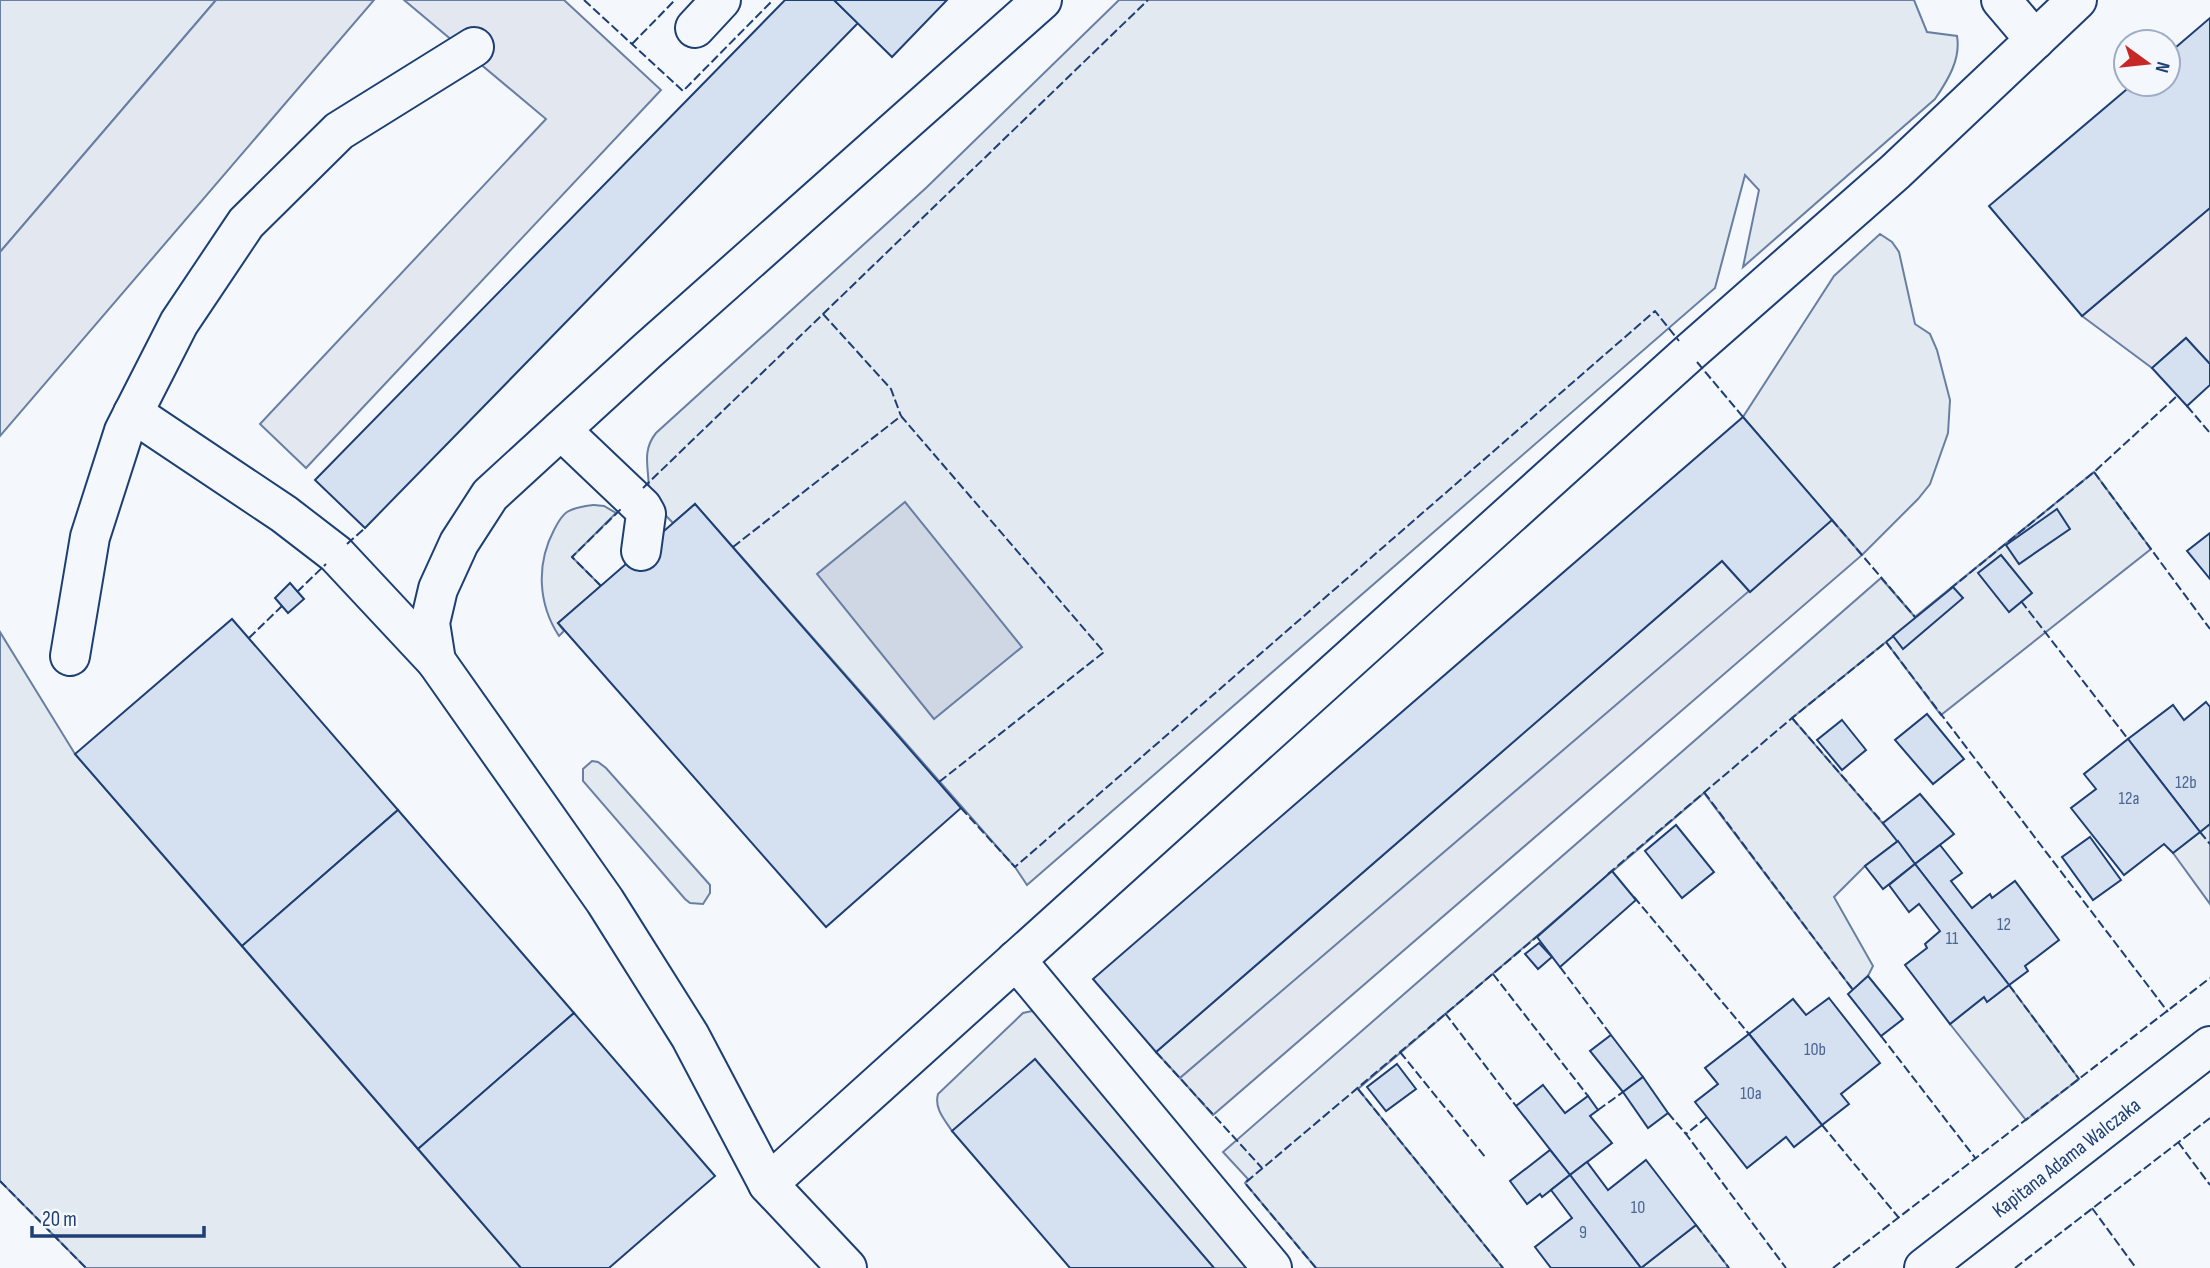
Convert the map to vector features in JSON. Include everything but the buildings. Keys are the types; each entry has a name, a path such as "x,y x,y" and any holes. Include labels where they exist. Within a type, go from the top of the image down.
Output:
{"street":[{"path":"695,27 721,0"},
{"path":"436,661 430,623 438,589 459,543 491,495 647,351 1042,0"},
{"path":"2001,0 2035,40"},
{"path":"768,1184 1689,352 1895,172 2077,0"},
{"path":"70,656 90,537 124,431 179,323 246,223 340,131 474,47"},
{"path":"133,412 284,514 336,554 436,661 605,901 690,1036 768,1184 847,1268"},
{"path":"561,430 642,507 646,514 641,551"},
{"path":"1016,960 1272,1268"},
{"name":"Kapitana Adama Walczaka","path":"1924,1268 2210,1046"}],"shaded area":[{"path":"0,0 216,0 0,252"},
{"path":"216,0 374,0 0,436 0,252"},
{"path":"404,0 564,0 661,90 306,468 260,424 546,119"},
{"path":"1119,0 1914,0 1927,32 1957,36 1958,45 1952,69 1935,99 1743,267 1759,190 1745,175 1715,288 1027,885 1015,867 695,504 673,523 648,497 647,456 656,433 927,187"},
{"path":"2210,208 2210,364 2186,338 2152,368 2082,316"},
{"path":"1880,234 1892,242 1899,252 1915,324 1930,334 1950,400 1948,433 1930,484 1862,555 1743,417 1834,276"},
{"path":"2094,472 2151,549 1941,715 1886,642 1792,718 1898,841 1865,866 1834,897 1873,966 1868,976 1853,990 1704,793 1358,1089 1503,1268 1316,1268 1245,1183 1248,1179 1223,1152 1881,578 1915,617"},
{"path":"905,502 1022,647 934,719 817,574"},
{"path":"604,506 616,513 572,557 601,586 558,623 564,631 559,636 543,597 544,556 559,520 573,509"},
{"path":"1832,520 1862,555 1213,1115 1180,1078"},
{"path":"1722,561 1750,592 1180,1078 1156,1052"},
{"path":"0,632 75,754 521,1268 86,1268 0,1181"},
{"path":"592,761 606,768 710,885 710,893 703,904 690,903 685,899 583,781 583,769"},
{"path":"2210,824 2210,904 2173,853"},
{"path":"2009,985 2079,1079 2026,1120 1950,1024 1984,997 1988,1001"},
{"path":"1032,1011 1040,1014 1253,1268 1214,1268 1035,1060 952,1131 939,1109 938,1094 1023,1013"},
{"path":"1696,1225 1729,1268 1641,1268"}],"fence":[{"path":"584,0 683,91 773,0"},
{"path":"632,44 675,0"},
{"path":"643,488 1148,0"},
{"path":"961,808 1015,867 1655,311 1679,341"},
{"path":"823,314 891,389 901,416"},
{"path":"1697,362 1743,417"},
{"path":"1950,589 2094,472 2179,397"},
{"path":"2187,406 2210,433"},
{"path":"733,547 901,416 1104,652 939,782"},
{"path":"2094,472 2210,629"},
{"path":"601,586 572,557 623,507"},
{"path":"1832,520 1915,617"},
{"path":"347,544 365,528"},
{"path":"297,592 326,564"},
{"path":"2021,601 2128,739"},
{"path":"249,638 282,606"},
{"path":"1608,874 1896,634"},
{"path":"1886,642 2168,1012"},
{"path":"1792,718 1883,823"},
{"path":"1704,792 1853,990"},
{"path":"2200,832 2210,844"},
{"path":"1634,897 1749,1034"},
{"path":"1316,1268 1245,1183 1540,934"},
{"path":"1560,967 1611,1035"},
{"path":"1493,974 1588,1096"},
{"path":"1833,1268 2210,978"},
{"path":"2009,985 2079,1079"},
{"path":"1445,1013 1516,1106"},
{"path":"1881,1036 1976,1159"},
{"path":"1156,1052 1262,1168"},
{"path":"1400,1052 1486,1158"},
{"path":"1358,1089 1503,1268"},
{"path":"1598,1110 1623,1092"},
{"path":"1668,1113 1686,1134"},
{"path":"1707,1117 1686,1134 1786,1268"},
{"path":"2015,1268 2210,1118"},
{"path":"1822,1125 1899,1218"},
{"path":"2178,1142 2210,1185"},
{"path":"0,1181 86,1268"},
{"path":"2092,1208 2136,1268"},
{"path":"1696,1225 1729,1268"}]}
